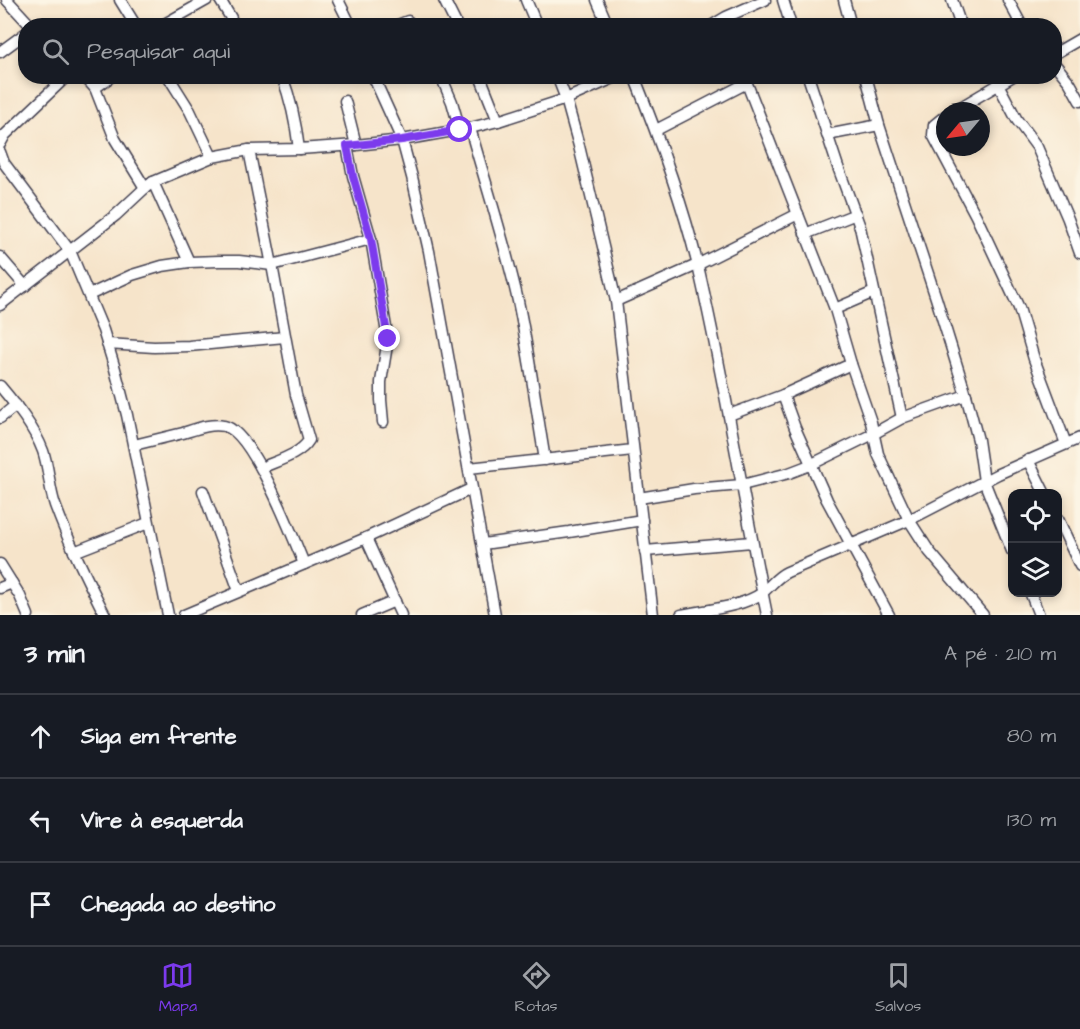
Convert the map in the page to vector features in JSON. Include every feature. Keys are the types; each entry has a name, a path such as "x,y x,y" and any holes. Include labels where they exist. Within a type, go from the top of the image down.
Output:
{"street":[{"path":"6,0 23,18"},
{"path":"120,0 131,18"},
{"path":"175,18 207,0"},
{"path":"220,0 231,18"},
{"path":"338,0 347,18"},
{"path":"444,0 453,18"},
{"path":"526,0 534,18"},
{"path":"597,0 605,18"},
{"path":"725,18 745,4 765,0"},
{"path":"783,0 789,18"},
{"path":"844,0 849,18"},
{"path":"952,0 959,18"},
{"path":"1008,0 1018,18"},
{"path":"0,52 18,39"},
{"path":"1062,49 1080,39"},
{"path":"1062,73 1080,101"},
{"path":"0,144 5,135 58,84"},
{"path":"91,84 115,139 149,185 189,262"},
{"path":"95,88 101,84"},
{"path":"173,84 190,111 212,157"},
{"path":"285,84 296,124 299,149"},
{"path":"377,84 402,140 429,252 495,615"},
{"path":"444,84 465,129 508,261 518,300 545,460"},
{"path":"483,84 498,121"},
{"path":"560,84 597,217 616,301 653,615"},
{"path":"0,305 116,215 149,185 212,157 249,150 299,149 402,140 465,129 566,99 600,84"},
{"path":"637,84 656,129 698,265 767,615"},
{"path":"656,129 739,84"},
{"path":"748,84 835,309 871,422 878,454 909,520 934,558 983,615"},
{"path":"811,84 856,214 902,418"},
{"path":"868,84 879,125 966,395 981,456 984,481 1009,543"},
{"path":"969,102 998,84 1017,120 1036,147 1068,219 1080,253"},
{"path":"345,101 352,145 353,176 371,239 388,339 381,382 383,422"},
{"path":"936,123 932,131 936,141"},
{"path":"827,135 879,125"},
{"path":"249,150 296,395 309,440 305,447 296,453 261,468"},
{"path":"0,153 4,163 70,251 107,344 134,445 168,615"},
{"path":"944,156 976,216 1019,308 1034,359 1066,444"},
{"path":"616,301 698,265 798,214"},
{"path":"806,234 856,214"},
{"path":"88,295 132,275 162,266 189,262 239,261 272,265 371,239"},
{"path":"0,257 24,286"},
{"path":"835,309 874,292"},
{"path":"107,344 154,347 189,346 285,337"},
{"path":"729,415 783,395 851,364"},
{"path":"0,386 16,405 44,453 55,504 74,552 105,615"},
{"path":"783,395 810,465 850,545 889,615"},
{"path":"639,498 694,489 742,485 789,473 810,465 902,418 966,395"},
{"path":"0,418 16,405"},
{"path":"134,445 208,426 223,425 232,428 239,434 261,468 304,564"},
{"path":"681,615 744,602 763,593 781,574 909,520 998,474 1080,438"},
{"path":"469,468 633,450"},
{"path":"981,456 998,474"},
{"path":"1028,460 1042,489"},
{"path":"184,615 366,538 471,489"},
{"path":"203,491 239,591"},
{"path":"483,544 642,520"},
{"path":"74,552 148,523"},
{"path":"1062,528 1080,566"},
{"path":"366,538 401,615"},
{"path":"645,552 752,542"},
{"path":"0,564 28,615"},
{"path":"0,588 12,583"},
{"path":"1032,597 1039,615"},
{"path":"362,615 395,601"}],"route":[{"path":"388,339 367,220 353,176 347,146 460,130"}]}
